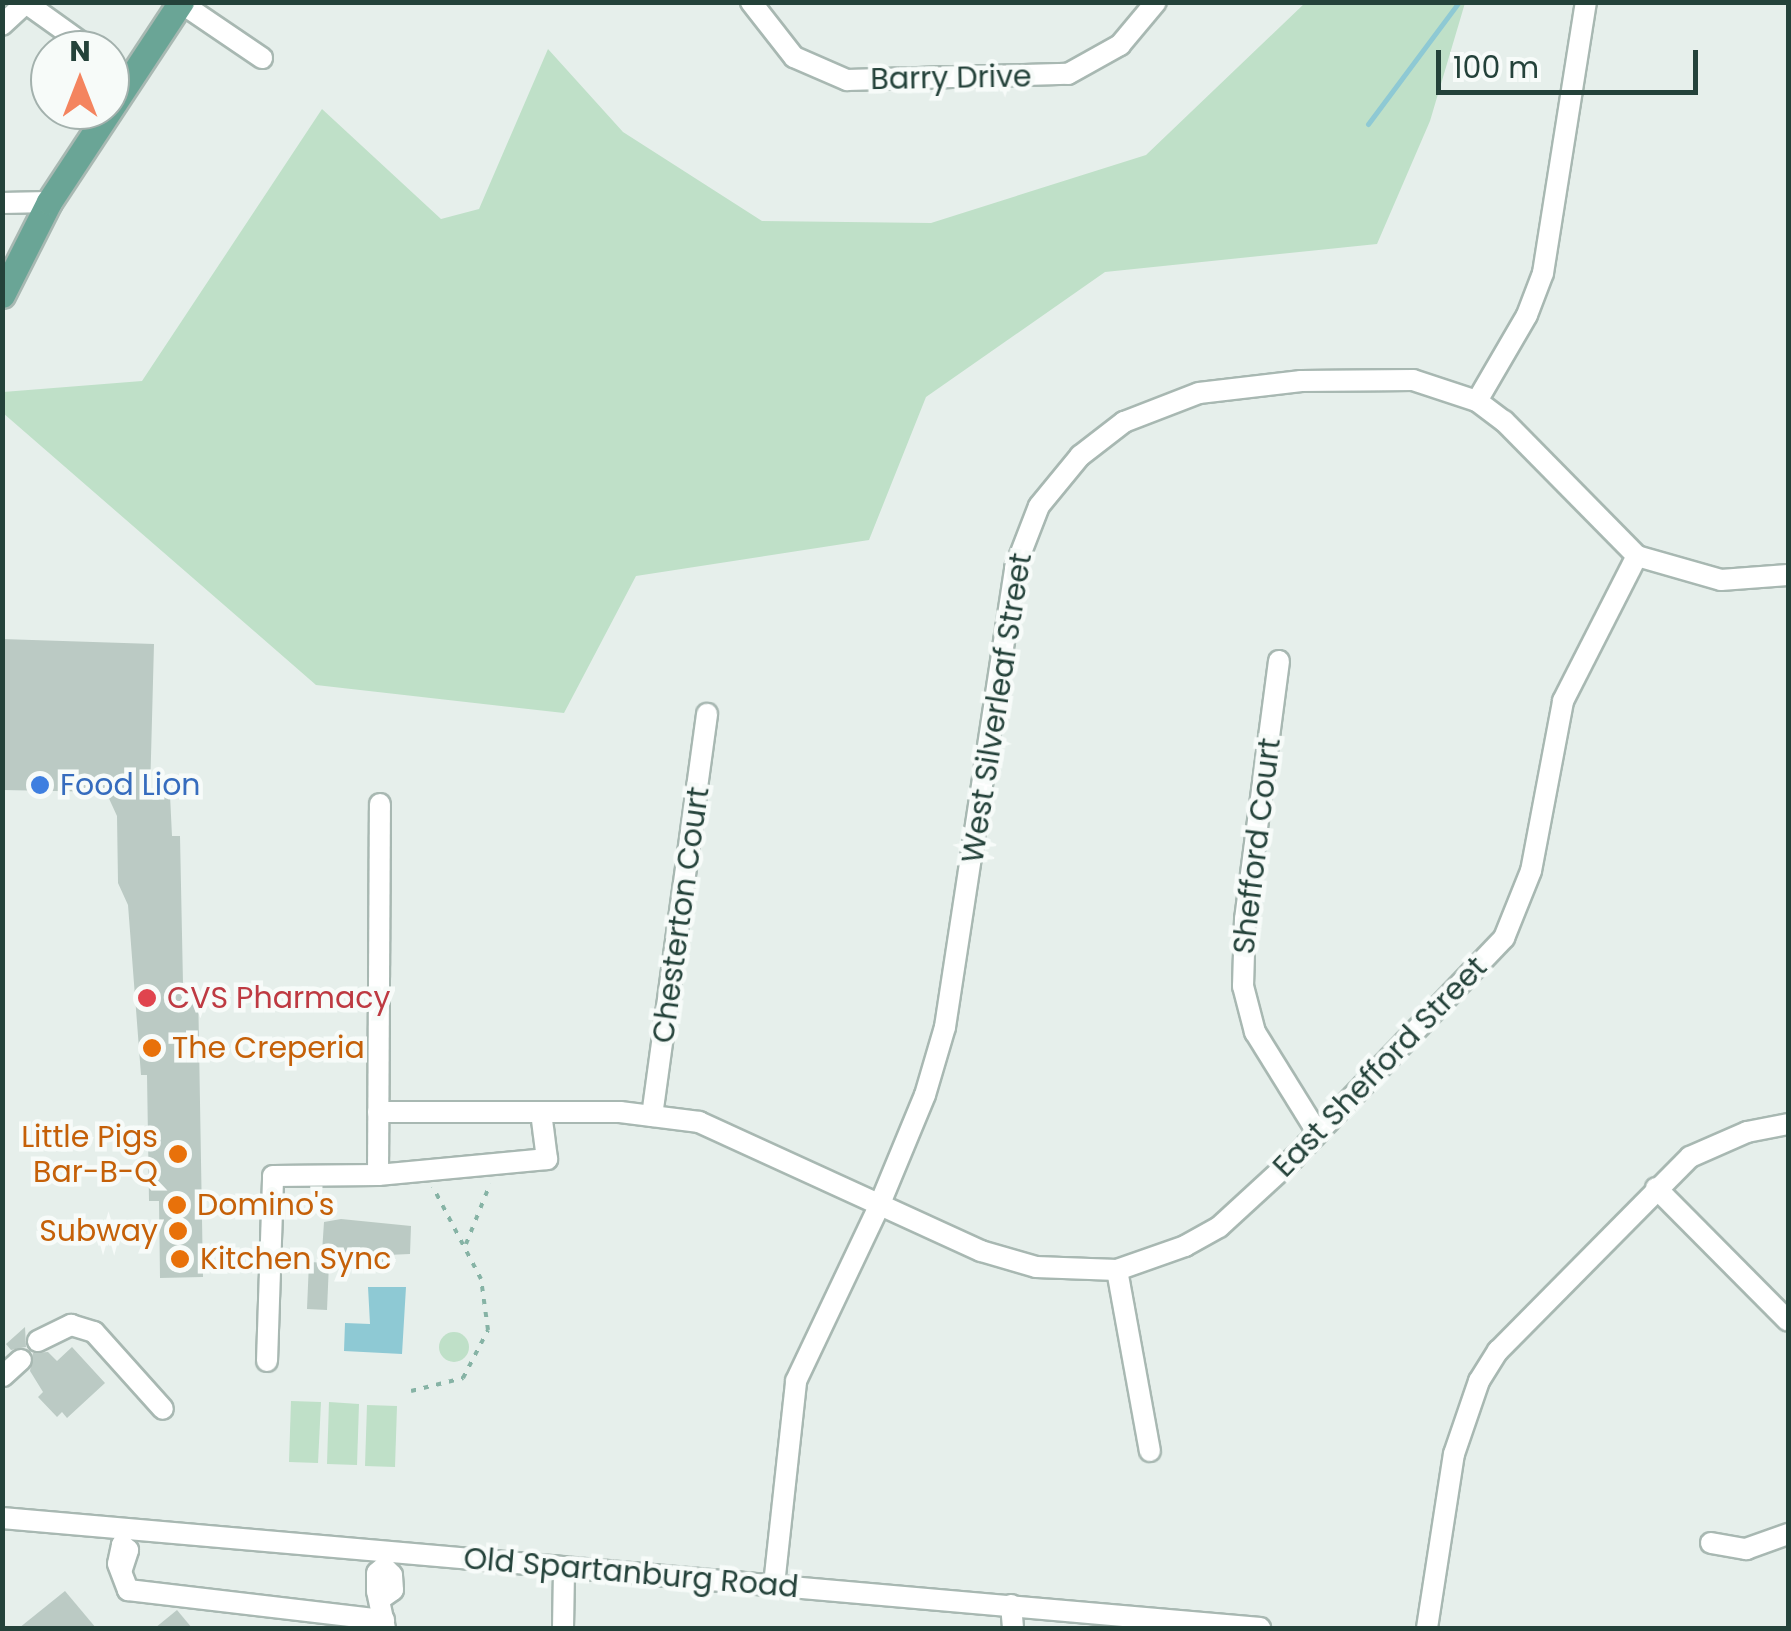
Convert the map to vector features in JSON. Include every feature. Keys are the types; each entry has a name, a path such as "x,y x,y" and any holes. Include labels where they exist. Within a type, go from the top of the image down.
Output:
{"main road":[{"path":"130,61 181,3"},
{"path":"2,295 89,130"}],"street":[{"name":"Barry Drive","path":"751,2 794,56 847,80 1068,74 1120,45 1156,2"},
{"path":"1476,401 1520,329 1542,273 1586,2"},
{"path":"2,24 27,3 64,30"},
{"path":"181,3 262,58"},
{"path":"2,202 50,202"},
{"name":"West Silverleaf Street","path":"774,1585 796,1381 879,1206 925,1096 945,1027 1010,592 1030,524 1051,489 1124,422 1199,392 1390,378 1476,401 1637,556"},
{"path":"1637,556 1721,580 1788,575"},
{"name":"East Shefford Street","path":"378,1112 652,1116 731,1132 879,1206 1012,1262 1117,1270 1218,1227 1482,964 1514,920 1531,871 1563,702 1637,556"},
{"name":"Shefford Court","path":"1279,661 1245,919 1243,986 1256,1032 1317,1132"},
{"name":"Chesterton Court","path":"652,1116 707,714"},
{"path":"378,1175 380,804"},
{"path":"267,1361 272,1176 428,1172 547,1159 541,1112"},
{"path":"1427,1628 1454,1454 1479,1381 1526,1318 1656,1188 1708,1146 1788,1124"},
{"path":"1656,1188 1788,1321"},
{"path":"1117,1270 1150,1451"},
{"path":"38,1341 71,1325 94,1332 163,1408"},
{"path":"3,1376 20,1360"},
{"name":"Old Spartanburg Road","path":"2,1518 122,1537 384,1560 564,1568 1260,1628"},
{"path":"1711,1543 1746,1549 1788,1534"},
{"path":"122,1537 128,1550 122,1569 128,1590 384,1624 383,1597 393,1590 384,1560"},
{"path":"564,1568 564,1628"},
{"path":"1011,1605 1013,1628"}],"path":[{"path":"465,1246 495,1165"},
{"path":"411,1391 463,1378 481,1350 488,1304 465,1246 428,1172"}],"green space":[{"path":"1305,3 1465,3 1430,121 1377,244 1105,272 926,397 869,540 636,576 564,713 316,685 3,413 3,392 142,381 322,109 441,219 479,209 548,49 623,132 762,221 931,223 1146,155"},
{"path":"454,1332 465,1336 469,1347 465,1358 454,1362 443,1358 439,1347 443,1336"},
{"path":"291,1401 321,1402 318,1463 289,1462"},
{"path":"329,1402 359,1404 357,1465 327,1464"},
{"path":"367,1405 397,1406 395,1467 365,1466"}],"water":[{"path":"368,1287 406,1287 402,1354 344,1351 345,1323 370,1324"}],"building":[{"path":"2,639 154,644 150,794 170,795 172,836 180,836 183,984 198,985 203,1277 160,1278 159,1201 149,1201 147,1075 141,1075 128,905 118,883 117,816 106,792 2,790"},
{"path":"341,1219 411,1226 410,1254 387,1255 386,1269 370,1268 371,1254 322,1252 324,1222"},
{"path":"309,1262 329,1263 327,1310 307,1309"},
{"path":"25,1327 26,1347 11,1350 6,1344"},
{"path":"72,1347 105,1383 67,1418 62,1412 57,1417 38,1397 43,1392 30,1371 33,1353 48,1352 57,1361"},
{"path":"65,1591 96,1628 19,1628"},
{"path":"177,1610 192,1628 155,1628"}],"waterway":[{"path":"1368,124 1459,2"}],"place":[{"name":"Food Lion","path":"40,785"},
{"name":"CVS Pharmacy","path":"147,998"},
{"name":"The Creperia","path":"152,1048"},
{"name":"Little Pigs Bar-B-Q","path":"178,1154"},
{"name":"Domino's","path":"177,1205"},
{"name":"Subway","path":"178,1231"},
{"name":"Kitchen Sync","path":"180,1259"}]}
